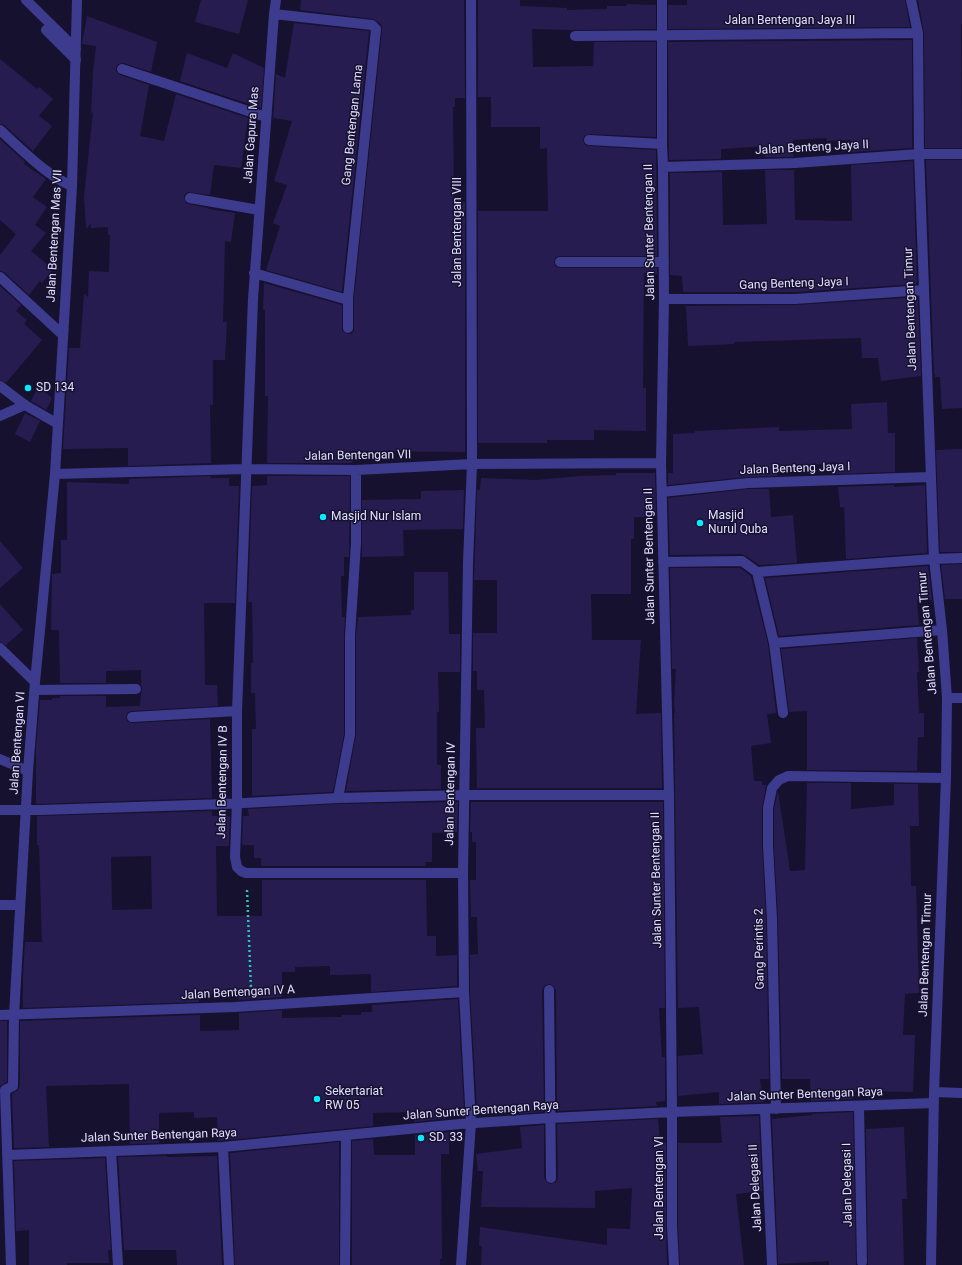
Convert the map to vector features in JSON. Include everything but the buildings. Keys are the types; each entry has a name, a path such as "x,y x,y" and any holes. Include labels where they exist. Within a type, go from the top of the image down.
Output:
{"street":[{"path":"26,0 76,49"},
{"name":"Jalan Bentengan Mas VII","path":"55,474 72,186 77,0"},
{"name":"Jalan Gapura Mas","path":"246,469 254,273 276,0"},
{"name":"Jalan Bentengan VIII","path":"471,0 472,464"},
{"name":"Jalan Sunter Bentengan II","path":"662,0 664,298 661,463 669,795 672,1112"},
{"name":"Jalan Bentengan Timur","path":"911,0 918,33 919,154 934,559 942,630 947,698 946,778 934,1092 931,1265"},
{"name":"Gang Bentengan Lama","path":"274,14 372,25 376,29 348,300 348,328"},
{"path":"46,30 76,60"},
{"name":"Jalan Bentengan Jaya III","path":"575,36 918,33"},
{"path":"122,69 266,118"},
{"path":"0,130 33,160 63,183 72,186"},
{"path":"589,140 662,144"},
{"name":"Jalan Benteng Jaya II","path":"663,167 795,163 919,154 962,154"},
{"path":"190,198 259,210"},
{"path":"560,262 664,262"},
{"path":"254,273 348,300"},
{"path":"0,277 63,335"},
{"name":"Gang Benteng Jaya I","path":"664,298 795,299 924,290"},
{"path":"0,386 25,405 58,424"},
{"path":"0,416 25,405"},
{"name":"Jalan Bentengan VII","path":"55,474 246,469 356,470 472,464 661,463"},
{"name":"Jalan Bentengan IV","path":"461,1265 471,1123 464,992 463,873 468,563 472,464"},
{"name":"Jalan Bentengan IV B","path":"246,469 237,711 237,803 235,857 241,872 246,873"},
{"path":"338,798 350,735 350,636 356,543 356,470"},
{"name":"Jalan Bentengan VI","path":"2,1090 14,1086 14,1015 19,905 35,686 55,474"},
{"name":"Jalan Benteng Jaya I","path":"662,492 748,483 930,477"},
{"path":"757,572 962,558"},
{"path":"663,562 742,561 757,572 774,643 783,713"},
{"path":"774,643 942,630"},
{"path":"0,648 35,686 136,689"},
{"path":"947,698 962,698"},
{"path":"132,717 237,711"},
{"path":"0,758 28,771"},
{"name":"Gang Perintis 2","path":"776,1109 772,919 768,839 768,808 772,788 779,780 788,776 946,778"},
{"path":"0,810 27,811 338,798 464,795 669,795"},
{"path":"246,873 463,873"},
{"path":"0,905 19,905"},
{"path":"549,990 552,1178"},
{"name":"Jalan Bentengan IV A","path":"0,1015 252,1006 464,992"},
{"path":"2,1090 7,1155 4,1190 10,1265"},
{"path":"934,1092 962,1093"},
{"name":"Jalan Sunter Bentengan Raya","path":"7,1155 223,1148 471,1123 551,1118 672,1112 934,1103"},
{"name":"Jalan Delegasi I","path":"859,1106 862,1262"},
{"name":"Jalan Delegasi II","path":"765,1110 772,1265"},
{"name":"Jalan Bentengan VI","path":"672,1112 672,1226 674,1265"},
{"path":"345,1265 346,1135"},
{"path":"223,1148 229,1265"},
{"path":"111,1151 118,1265"}],"path":[{"path":"246,873 252,1006"}],"place":[{"name":"SD 134","path":"28,388"},
{"name":"Masjid Nur Islam","path":"323,517"},
{"name":"Masjid Nurul Quba","path":"700,523"},
{"name":"Sekertariat RW 05","path":"317,1099"},
{"name":"SD. 33","path":"421,1138"}]}
